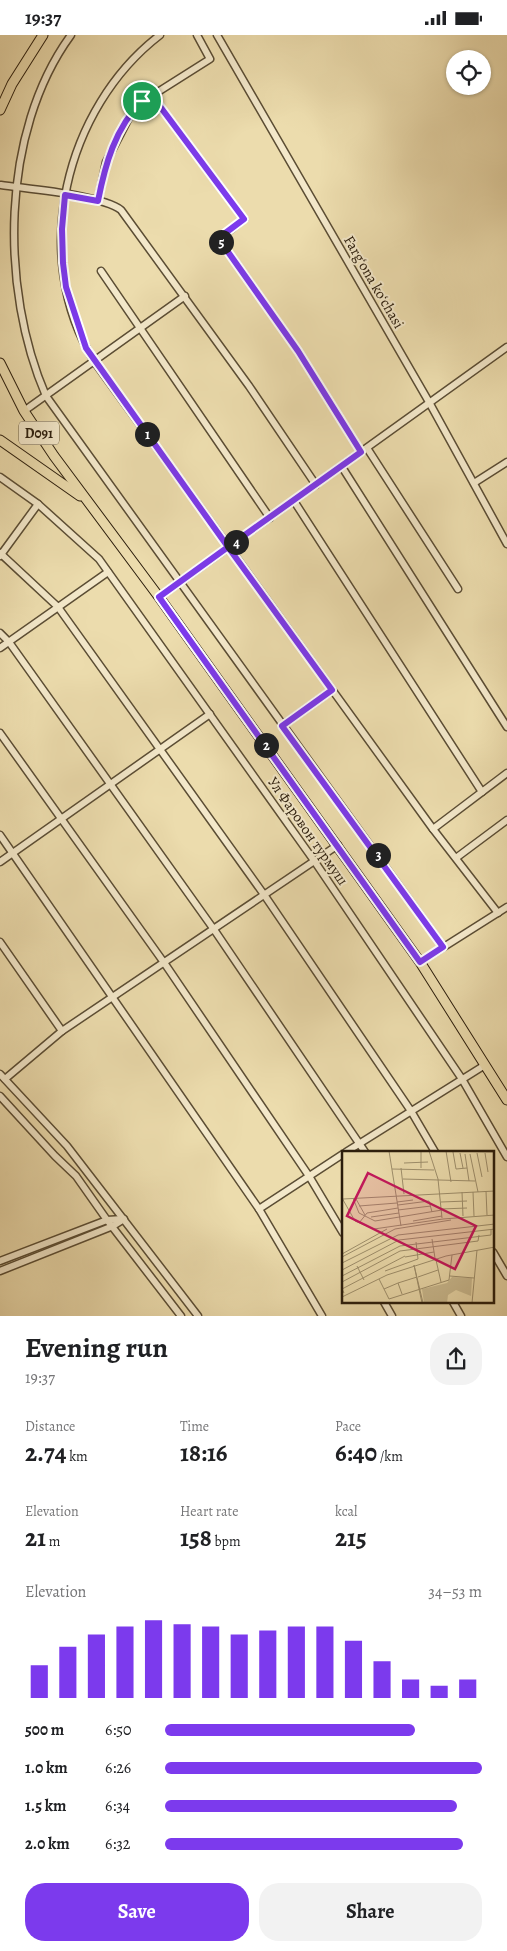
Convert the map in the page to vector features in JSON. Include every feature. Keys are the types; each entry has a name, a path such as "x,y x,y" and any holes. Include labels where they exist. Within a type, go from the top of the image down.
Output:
{"main road":[{"path":"0,110 12,84 43,35"},
{"name":"D091","path":"0,363 24,411 85,499 159,597 338,845 420,962 507,1100"},
{"path":"0,440 85,499"}],"street":[{"path":"21,124 45,71 71,35"},
{"path":"160,35 140,50 122,71 97,106 78,147 65,195 62,229 66,287 78,329 94,361 433,829 498,913"},
{"path":"98,201 106,162 132,112 142,101 153,97 210,59 197,35"},
{"name":"Fargʻona koʻchasi","path":"217,35 429,402 507,544"},
{"path":"153,97 244,219 220,237 221,242 298,351 361,452"},
{"path":"3,194 2,185 6,176"},
{"path":"2,185 98,201 116,206 121,210 185,296 316,485"},
{"path":"100,271 270,518"},
{"path":"24,411 185,296"},
{"path":"159,597 507,347"},
{"path":"24,355 36,382 178,583 443,947"},
{"path":"367,448 458,589"},
{"path":"474,483 507,462"},
{"path":"342,467 507,727"},
{"name":"Ул Фаровон турмуш","path":"0,477 38,504 99,559 315,862 462,1079 507,1157"},
{"path":"294,501 482,792"},
{"path":"38,504 0,554 58,607 265,896 411,1111 434,1151"},
{"path":"0,648 108,572"},
{"path":"0,633 9,642 215,931 364,1151"},
{"path":"282,726 332,690"},
{"path":"0,862 210,714"},
{"path":"0,733 165,964 309,1176 342,1231"},
{"path":"433,829 507,773"},
{"path":"456,858 507,820"},
{"path":"0,835 114,996 260,1209 322,1316"},
{"path":"198,1316 67,1146 2,1077 62,1031 215,931 338,845"},
{"path":"420,962 507,907"},
{"path":"0,942 62,1031"},
{"path":"348,1151 485,1065"},
{"path":"0,1096 76,1176 180,1316"},
{"path":"260,1209 342,1155"},
{"path":"93,1201 103,1203 107,1197"},
{"path":"0,1261 107,1220 124,1219"},
{"path":"0,1271 113,1227 124,1219"},
{"path":"494,1255 507,1276"},
{"path":"385,1303 392,1316"},
{"path":"453,1303 460,1316"}],"route":[{"path":"142,101 132,112 106,162 98,201 65,195 62,229 63,263 66,287 78,329 86,348 228,547 159,597 420,962 443,947 386,865 282,726 332,690 228,547 361,452 344,421 298,351 219,239 244,219 153,97 142,101"}]}
